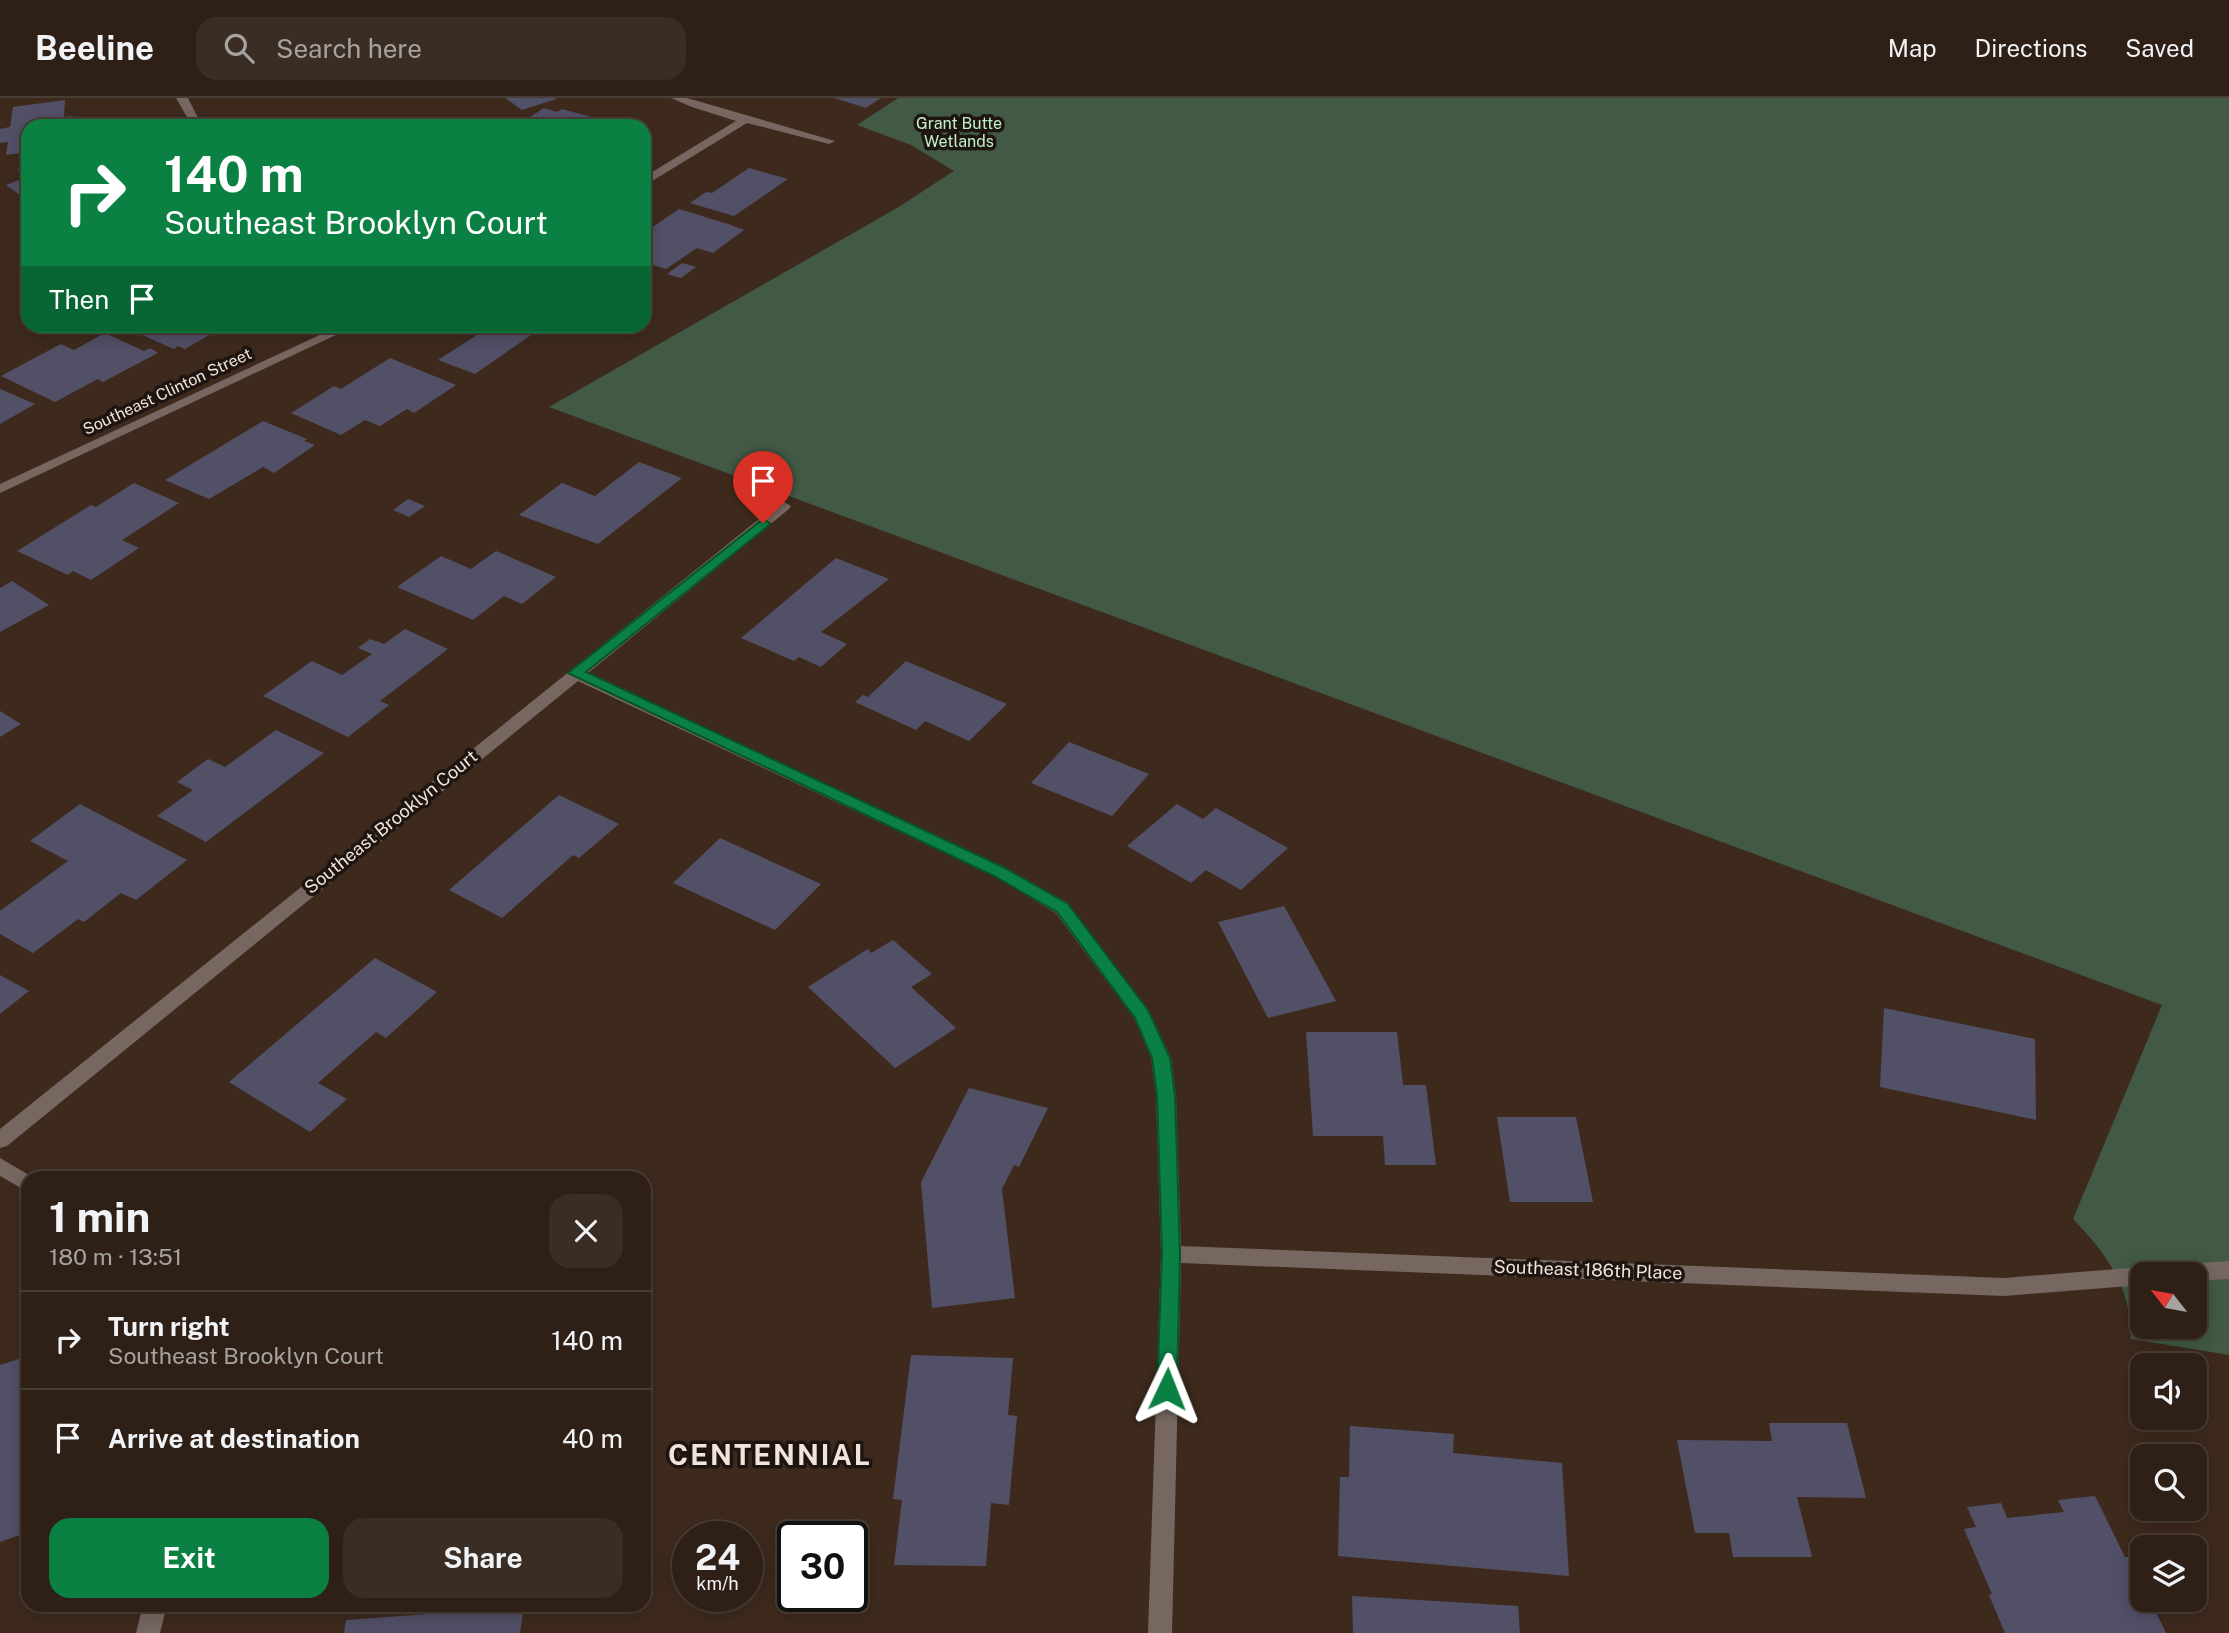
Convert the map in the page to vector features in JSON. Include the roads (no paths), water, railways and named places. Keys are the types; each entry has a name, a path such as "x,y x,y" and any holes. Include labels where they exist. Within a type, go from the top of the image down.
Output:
{"street":[{"path":"183,98 194,119"},
{"path":"677,98 743,121 784,128 830,141"},
{"path":"651,178 743,121"},
{"name":"Southeast Clinton Street","path":"0,489 333,333"},
{"name":"Southeast Brooklyn Court","path":"0,1140 784,506"},
{"path":"575,673 1000,872 1062,908 1142,1015 1161,1058 1166,1095 1171,1254 1160,1633"},
{"path":"0,1166 21,1180"},
{"name":"Southeast 186th Place","path":"1171,1254 2004,1287 2130,1277"},
{"path":"2207,1271 2229,1269"},
{"path":"148,1633 153,1612"}],"district":[{"name":"CENTENNIAL","path":"770,1455"}],"park label":[{"name":"Grant Butte Wetlands","path":"959,132"}]}
